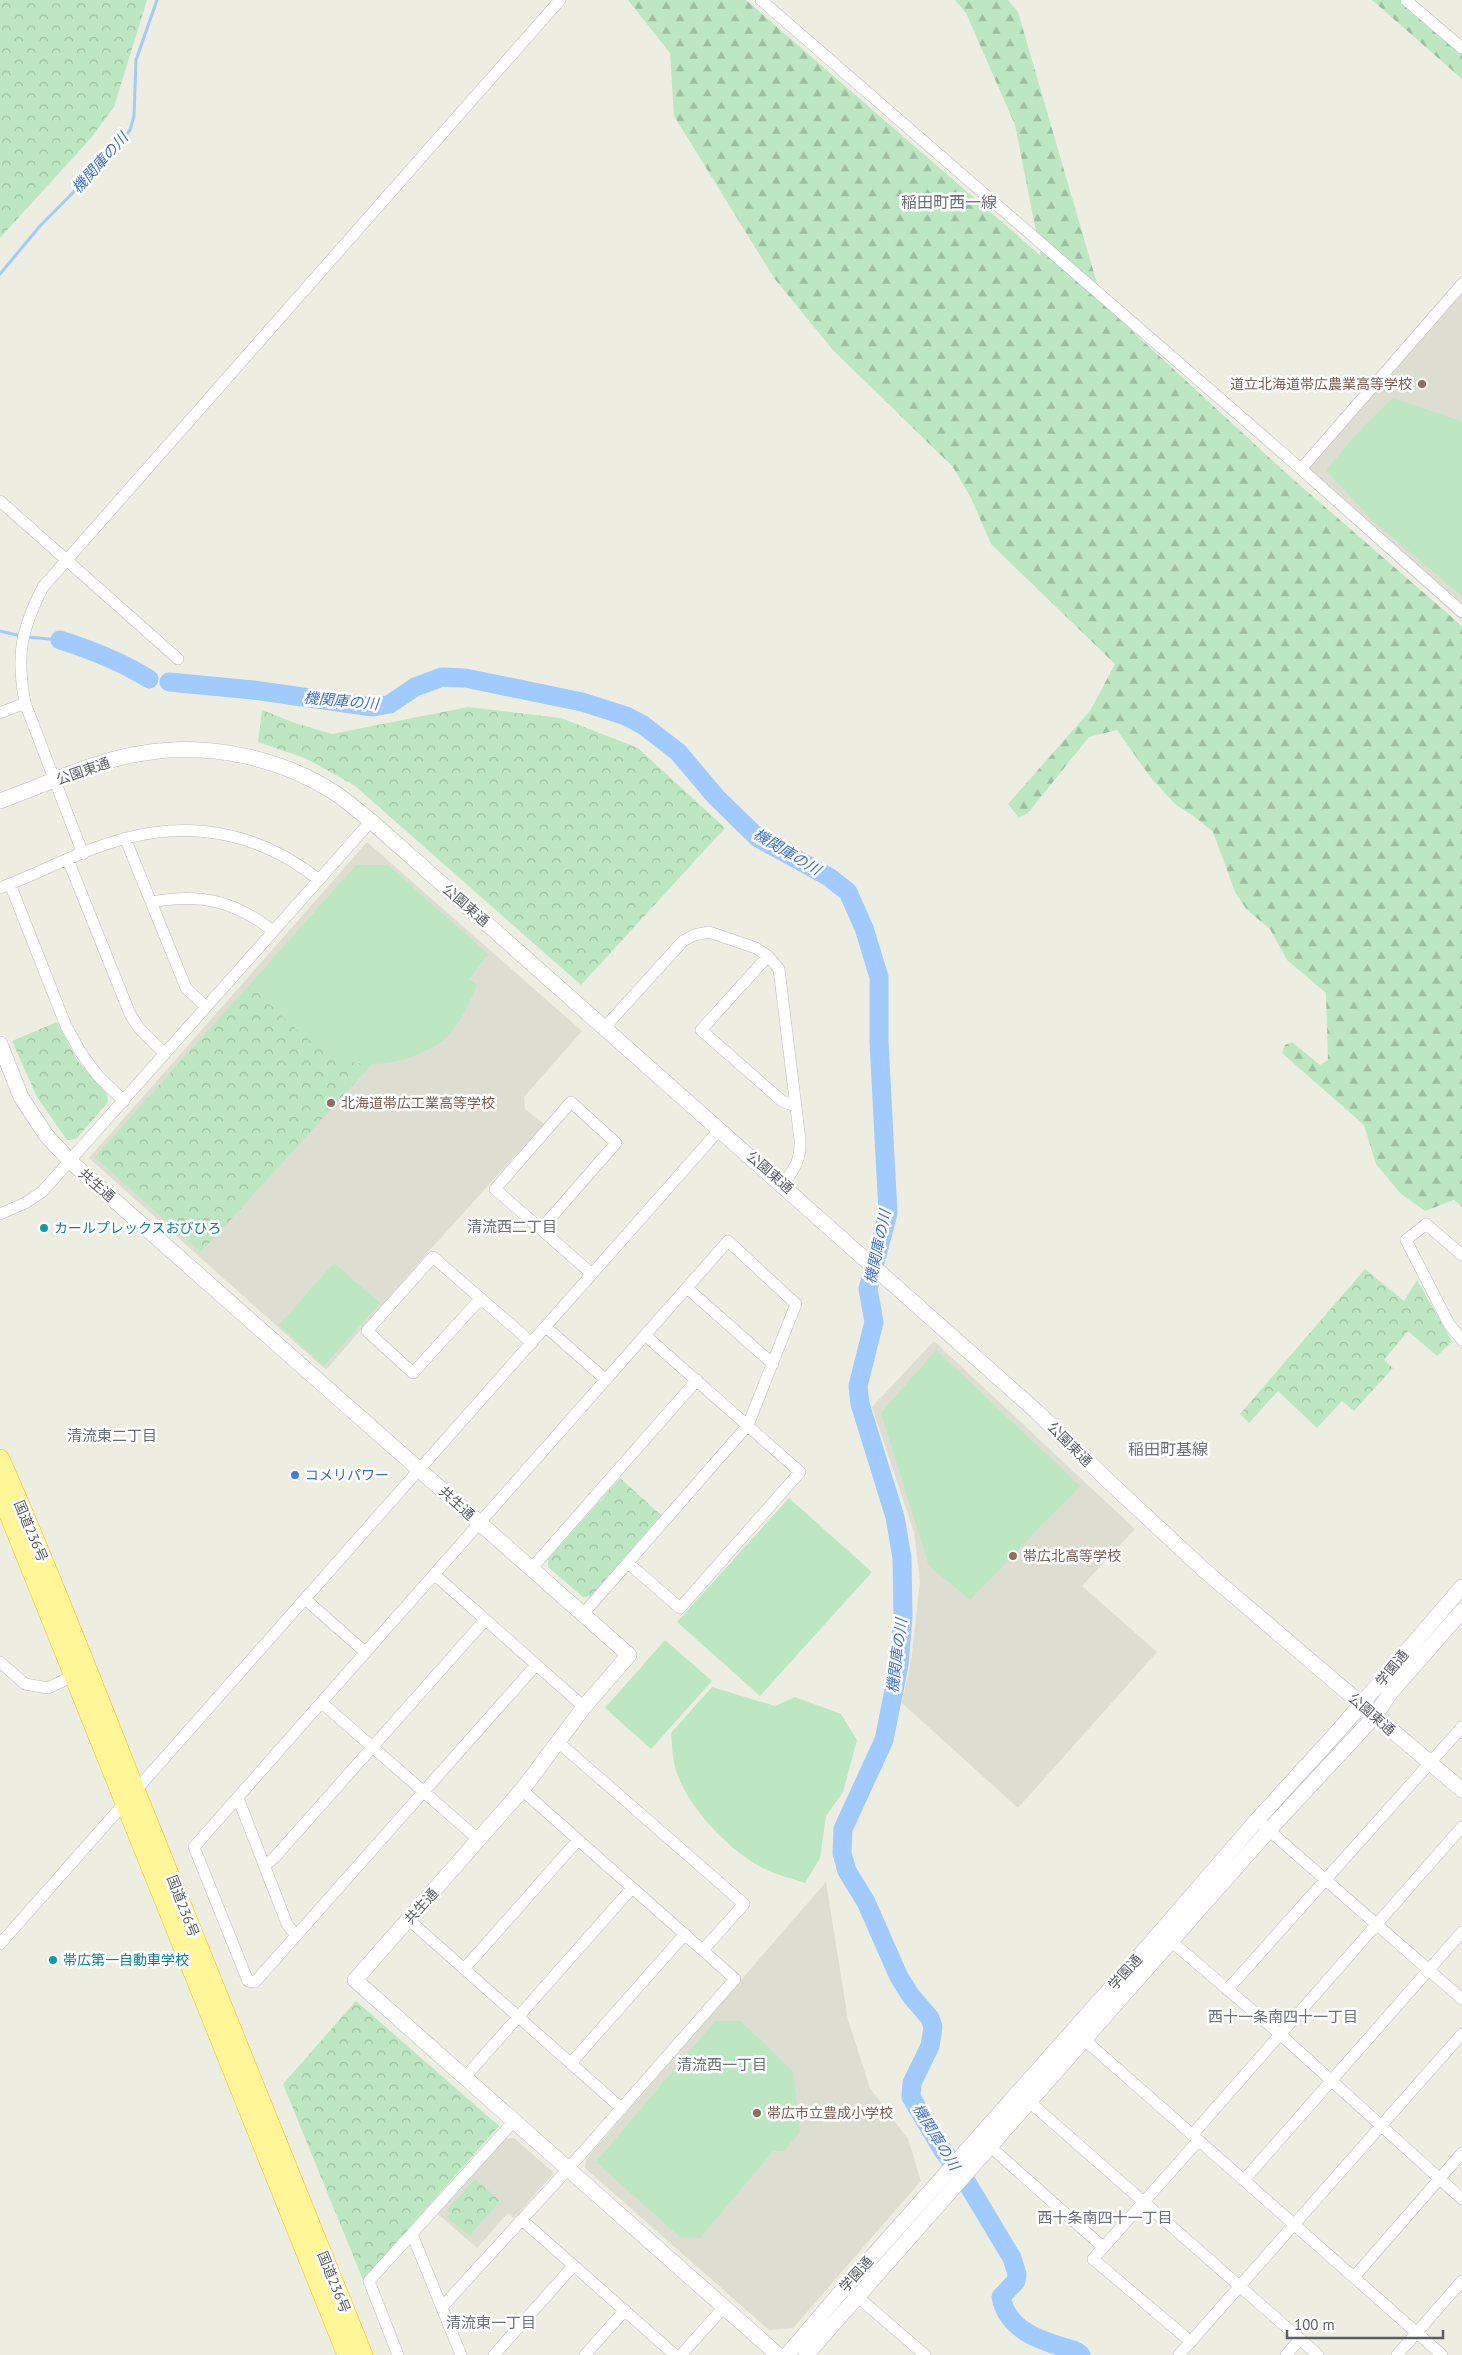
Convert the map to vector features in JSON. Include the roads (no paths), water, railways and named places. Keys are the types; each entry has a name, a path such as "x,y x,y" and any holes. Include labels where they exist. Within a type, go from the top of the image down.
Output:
{"highway":[{"name":"国道236号","path":"0,1459 80,1672 130,1796 363,2355"},
{"name":"国道236号","path":"0,1492 80,1672"},
{"name":"国道236号","path":"130,1796 347,2355"}],"street":[{"path":"83,854 56,780 24,703 20,678 23,635 29,615 43,587 560,0"},
{"path":"761,0 1301,469 1462,612"},
{"path":"1406,0 1462,48"},
{"path":"1301,469 1462,284"},
{"path":"0,501 178,658"},
{"path":"0,713 24,703"},
{"name":"公園東通","path":"0,802 109,761 144,752 187,750 219,751 279,766 337,795 371,821 858,1250 1036,1411 1204,1570 1374,1717 1462,1790"},
{"path":"0,1214 25,1204 42,1192 71,1162 371,821"},
{"path":"124,1101 98,1076 81,1054 66,1026 5,886 125,838 156,831 188,830 237,836 268,847 298,862 319,880"},
{"path":"125,838 186,988 206,1008"},
{"path":"68,860 130,1014 139,1028 165,1054"},
{"path":"152,902 174,898 204,899 224,903 242,910 273,931"},
{"path":"605,1027 683,941 694,934 709,932 756,948 768,956 779,969 800,1155 796,1168 783,1184"},
{"path":"768,956 701,1030 782,1102 795,1106"},
{"name":"共生通","path":"0,1044 21,1097 46,1135 71,1162 629,1655 557,1742 522,1790 356,1980 465,2077"},
{"path":"540,1229 616,1143 571,1102 495,1189 540,1229 592,1274"},
{"path":"0,1944 720,1129"},
{"path":"1462,1255 1426,1224 1406,1240 1449,1324 1462,1340"},
{"path":"536,1665 255,1982 248,1981 194,1847 728,1241 796,1304 773,1364 748,1426 583,1614"},
{"path":"480,1298 413,1373 367,1332 433,1257 532,1343"},
{"path":"687,1288 773,1364"},
{"path":"546,1327 606,1380"},
{"path":"628,1563 680,1608 800,1472 646,1336"},
{"path":"531,1569 696,1380"},
{"path":"434,1575 584,1708"},
{"name":"学園通","path":"786,2355 846,2286 946,2185 970,2158 1165,1936 1257,1820 1461,1591"},
{"path":"305,1599 366,1652"},
{"name":"学園通","path":"1165,1936 1269,1830 1374,1717 1392,1692 1462,1611"},
{"path":"266,1865 485,1620"},
{"path":"0,1662 25,1684 48,1688 80,1672"},
{"path":"322,1703 479,1840"},
{"path":"1228,1990 1462,1727"},
{"path":"557,1742 744,1904 703,1950"},
{"path":"443,2306 568,2169 620,2107 735,1978 522,1790"},
{"path":"238,1798 266,1865 287,1924 296,1936"},
{"path":"1257,1820 1462,1999"},
{"path":"1191,2342 1093,2259 1281,2036 1462,1827"},
{"path":"464,1969 578,1840"},
{"path":"632,1888 465,2077 778,2355"},
{"path":"408,1920 620,2107"},
{"path":"1244,2180 1462,1932"},
{"path":"571,2063 685,1934"},
{"path":"1165,1936 1281,2036 1462,2199"},
{"path":"1079,2034 1442,2355"},
{"path":"1179,2355 1462,2034"},
{"path":"1024,2096 1318,2355"},
{"path":"398,2355 369,2281 514,2121"},
{"path":"985,2141 1103,2247"},
{"path":"1354,2277 1462,2153"},
{"name":"学園通","path":"806,2355 857,2297 946,2185"},
{"path":"522,2220 675,2355"},
{"path":"412,2234 443,2306 461,2355"},
{"path":"494,2355 573,2266"},
{"path":"1397,2355 1462,2281"},
{"path":"846,2286 924,2355"},
{"path":"681,2355 724,2307"},
{"path":"585,2355 625,2310"},
{"path":"1286,2355 1300,2339"}],"waterway":[{"name":"機関庫の川","path":"0,274 40,226 115,150 130,130 134,116 136,60 157,0"},
{"name":"機関庫の川","path":"0,631 21,636"},
{"name":"機関庫の川","path":"27,637 60,640"},
{"name":"機関庫の川","path":"60,640 106,656 149,679"},
{"name":"機関庫の川","path":"169,682 253,690 373,707 390,704 415,687 442,677 465,678 582,702 626,716 643,725 678,752 716,797 758,838 829,877 848,892 864,928 879,977 879,1042 888,1213 868,1289 874,1322 858,1386 860,1404 895,1517 902,1558 903,1617 899,1665 884,1740 843,1829 842,1853 847,1871 866,1902 899,1977 911,1996 930,2018 933,2027 930,2046 912,2083 911,2097 942,2149 967,2183 1012,2258 1017,2274 1016,2281 1001,2297 1005,2309 1020,2328 1040,2339 1076,2351 1081,2355"}],"place":[{"name":"道立北海道帯広農業高等学校","path":"1422,384"},
{"name":"北海道帯広工業高等学校","path":"331,1103"},
{"name":"カールプレックスおびひろ","path":"44,1228"},
{"name":"コメリパワー","path":"295,1475"},
{"name":"帯広北高等学校","path":"1013,1556"},
{"name":"帯広第一自動車学校","path":"53,1960"},
{"name":"帯広市立豊成小学校","path":"757,2113"}],"district":[{"name":"稲田町西一線","path":"949,202"},
{"name":"清流西二丁目","path":"512,1227"},
{"name":"清流東二丁目","path":"112,1436"},
{"name":"稲田町基線","path":"1168,1449"},
{"name":"西十一条南四十一丁目","path":"1283,2017"},
{"name":"清流西一丁目","path":"722,2065"},
{"name":"西十条南四十一丁目","path":"1105,2218"},
{"name":"清流東一丁目","path":"491,2323"}]}
